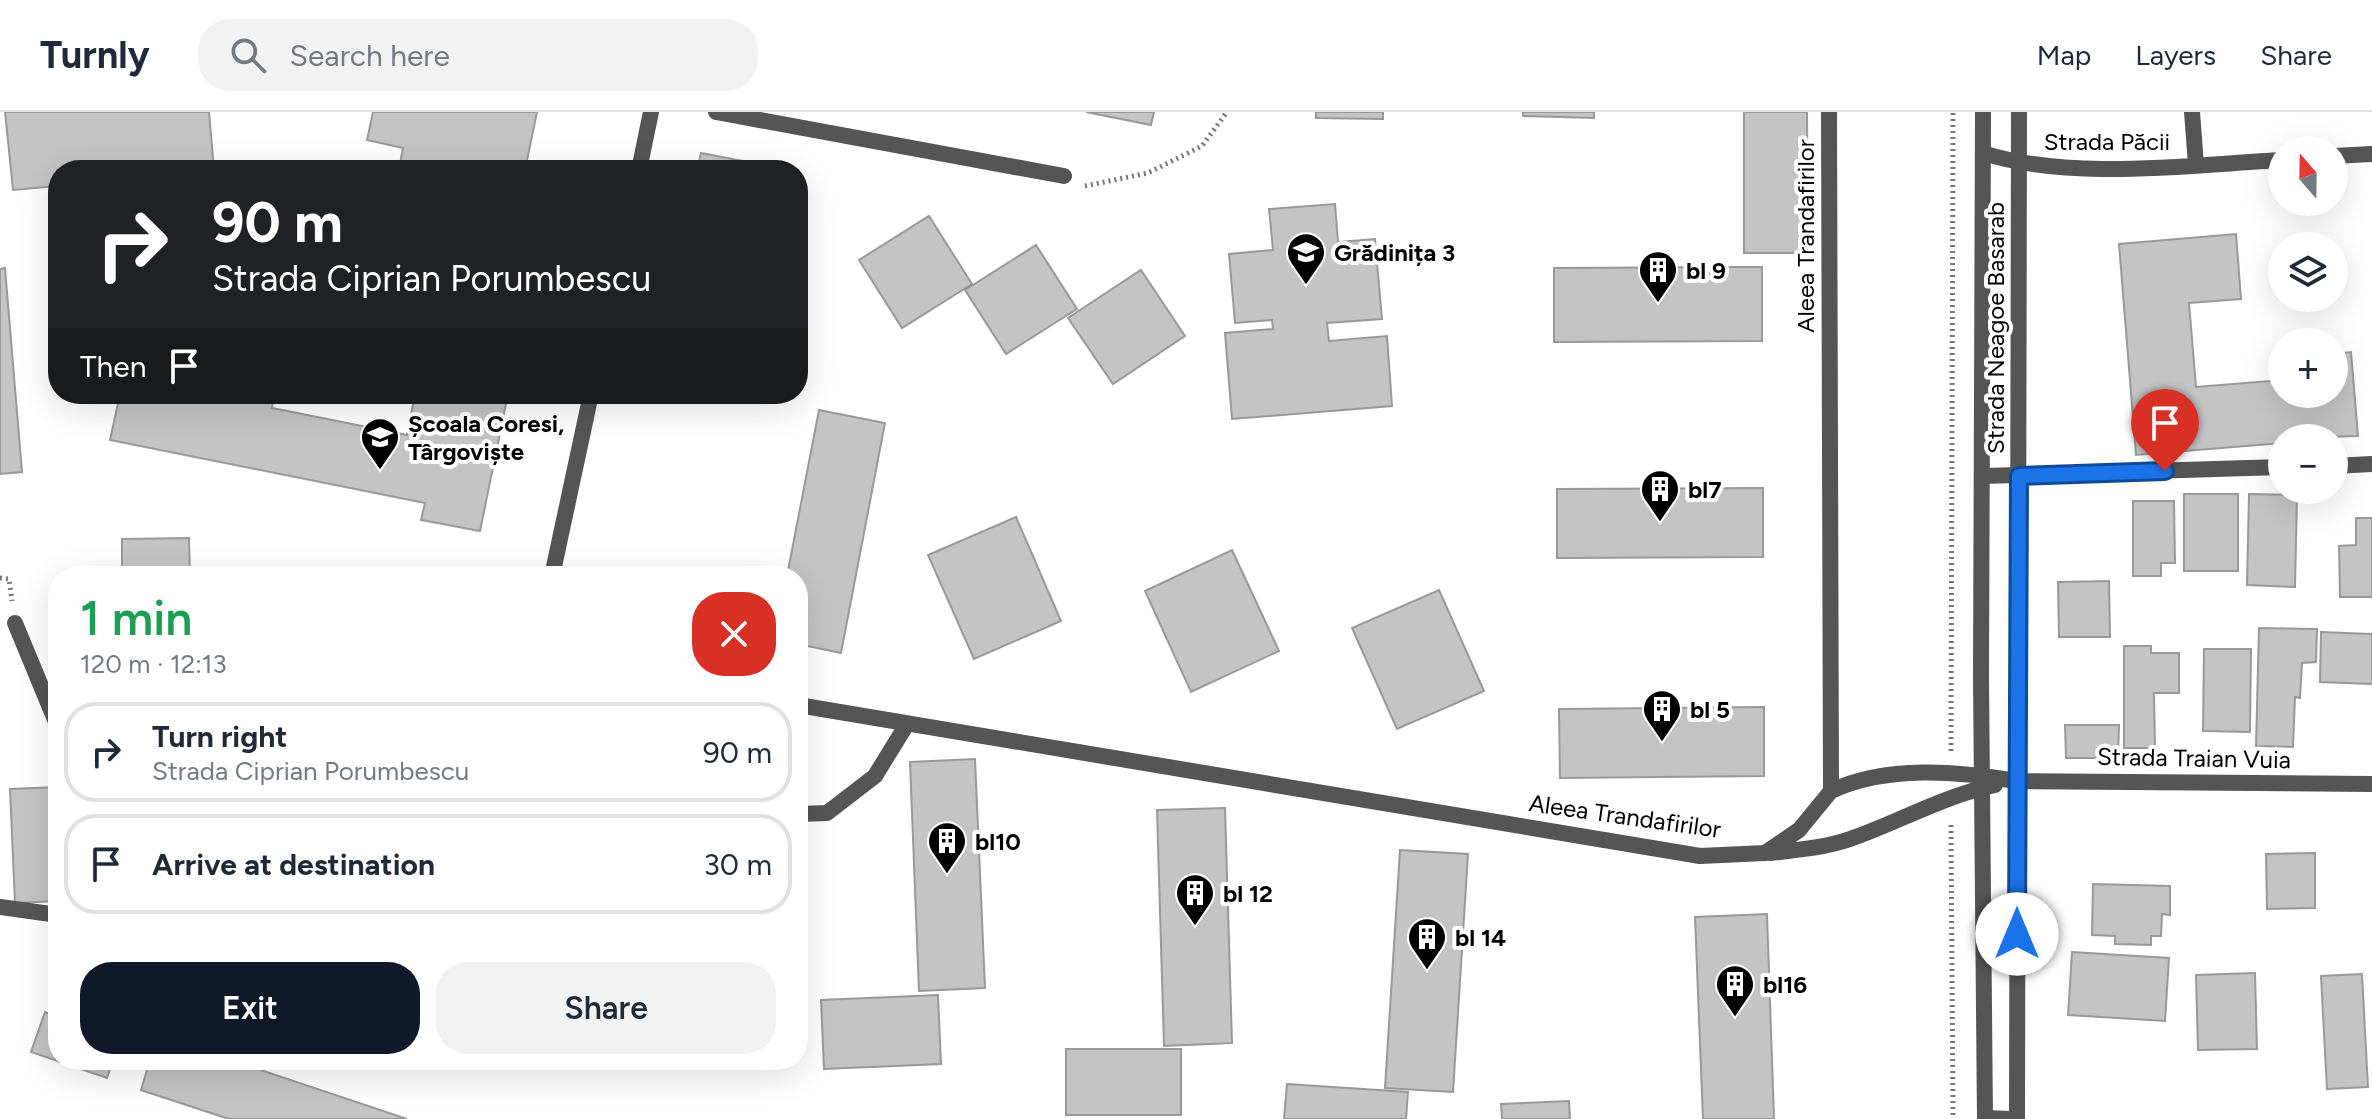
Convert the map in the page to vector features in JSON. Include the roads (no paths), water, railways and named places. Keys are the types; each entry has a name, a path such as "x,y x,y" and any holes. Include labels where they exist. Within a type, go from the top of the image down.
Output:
{"street":[{"path":"641,160 651,112"},
{"path":"716,112 1064,176"},
{"name":"Aleea Trandafirilor","path":"1829,112 1831,791"},
{"name":"Strada Neagoe Basarab","path":"1983,112 1985,1118"},
{"name":"Strada Neagoe Basarab","path":"2014,1119 2019,112"},
{"name":"Strada Păcii","path":"2192,112 2196,165"},
{"name":"Strada Păcii","path":"1983,153 2018,164 2066,168 2268,161"},
{"path":"2348,155 2372,154"},
{"path":"554,566 589,404"},
{"path":"2348,465 2372,464"},
{"path":"1982,476 2268,467"},
{"path":"15,623 48,703"},
{"name":"Aleea Trandafirilor","path":"808,707 1700,856 1822,848 1851,839 1982,781"},
{"path":"808,814 827,813 875,776 907,724"},
{"path":"1765,853 1799,830 1831,791 1875,776 1951,774 1982,781"},
{"name":"Strada Traian Vuia","path":"1982,781 2372,784"},
{"path":"0,907 48,914"},
{"path":"1985,1118 2014,1119"}],"place":[{"name":"Grădinița 3","path":"1306,286"},
{"name":"bl 9","path":"1658,304"},
{"name":"Școala Coresi, Târgoviște","path":"380,471"},
{"name":"bl7","path":"1660,523"},
{"name":"bl 5","path":"1662,743"},
{"name":"bl10","path":"947,875"},
{"name":"bl 12","path":"1195,927"},
{"name":"bl 14","path":"1427,971"},
{"name":"bl16","path":"1735,1018"}]}
